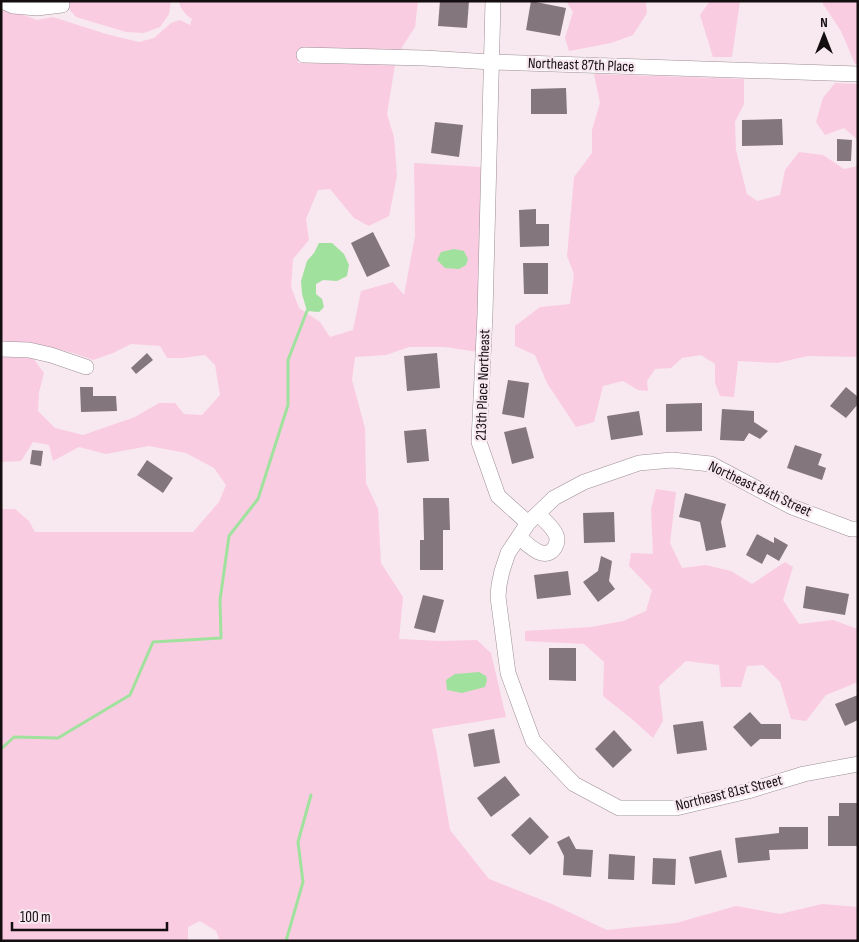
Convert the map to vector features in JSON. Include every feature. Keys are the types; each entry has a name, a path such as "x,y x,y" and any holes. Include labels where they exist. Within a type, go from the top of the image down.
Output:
{"street":[{"path":"2,1 13,6 37,8 62,5"},
{"name":"213th Place Northeast","path":"493,1 485,314 479,442 498,496 556,534 557,543 548,553 539,553 519,537"},
{"name":"Northeast 87th Place","path":"304,55 858,74"},
{"path":"1,350 29,350 86,367"},
{"name":"Northeast 84th Street","path":"533,519 554,498 584,482 639,463 672,460 710,464 792,507 851,529 858,529"},
{"path":"519,537 533,519"},
{"name":"Northeast 81st Street","path":"519,537 508,553 502,571 498,597 508,673 534,741 574,784 619,808 676,808 748,791 804,774 858,764"}],"shaded area":[{"path":"69,1 171,1 169,14 160,27 144,33 126,32 76,17 70,10"},
{"path":"179,1 418,1 415,27 399,52 298,49 298,63 395,65 387,114 394,137 397,176 389,216 369,226 354,218 330,189 318,190 306,219 309,240 293,259 291,287 299,308 320,322 330,337 353,330 361,291 393,282 404,295 415,236 414,163 481,167 478,352 445,347 409,347 386,355 355,357 352,380 365,428 366,483 378,509 381,563 403,597 399,639 477,640 491,653 506,717 432,729 450,830 489,879 552,904 607,930 676,923 736,906 780,914 822,904 858,907 858,941 220,941 216,931 200,921 188,927 188,941 1,941 1,509 15,509 29,521 35,532 193,532 219,502 226,485 214,468 186,453 149,446 106,454 79,447 53,461 49,445 33,442 21,461 1,461 1,357 33,358 44,373 39,392 38,411 55,428 83,435 135,417 159,403 175,403 184,414 202,415 220,395 215,365 205,355 167,358 160,346 131,344 93,360 35,344 1,343 1,5 37,20 53,17 106,34 139,42 154,38 171,23 180,20 190,25 192,19 184,12"},
{"path":"566,1 646,1 647,13 633,35 611,43 569,51 565,38 573,12"},
{"path":"710,1 740,1 732,57 713,57 700,15"},
{"path":"823,1 858,1 858,64 855,64 841,31 823,4"},
{"path":"594,74 744,79 744,104 735,122 736,150 747,194 757,201 780,195 785,170 799,152 823,155 844,169 858,166 858,357 808,356 777,363 738,361 734,397 720,396 715,383 715,364 701,355 682,358 671,368 655,369 647,381 648,391 638,390 623,381 603,386 594,422 576,427 547,383 535,355 515,346 515,326 540,307 570,304 574,274 567,256 574,177 592,153 592,130 600,103"},
{"path":"835,83 858,84 858,140 844,128 825,135 816,122 823,98"},
{"path":"319,243 332,243 344,254 349,265 347,276 337,281 323,280 316,284 316,294 322,299 324,307 319,312 307,311 302,294 301,281 307,261"},
{"path":"454,249 464,251 468,259 466,265 459,269 445,268 437,260 441,252"},
{"path":"656,489 676,492 670,543 682,568 706,565 731,571 752,584 785,562 793,567 783,600 799,624 833,620 858,628 858,682 826,695 806,721 791,719 780,682 763,665 747,666 741,687 721,687 719,665 686,661 659,686 663,721 653,738 603,696 604,662 584,644 525,641 525,631 591,627 623,621 646,611 652,590 629,566 631,553 653,554 651,509"},
{"path":"479,672 486,676 485,687 462,693 447,690 446,680 455,674"}],"building":[{"path":"440,1 469,1 467,28 438,26"},
{"path":"531,1 566,8 560,36 526,30"},
{"path":"566,88 567,114 531,114 531,89"},
{"path":"782,119 783,145 742,146 742,120"},
{"path":"435,122 463,125 459,157 431,153"},
{"path":"837,139 852,140 851,161 837,161"},
{"path":"536,209 536,224 549,224 549,246 520,247 519,210"},
{"path":"373,232 390,266 367,277 351,243"},
{"path":"523,263 548,263 548,294 524,294"},
{"path":"147,353 153,360 136,374 131,368"},
{"path":"437,353 440,388 407,391 404,356"},
{"path":"508,380 529,383 524,418 502,414"},
{"path":"80,387 93,387 93,396 116,396 117,411 81,412"},
{"path":"846,387 858,397 858,404 846,418 830,406"},
{"path":"702,403 702,431 666,432 666,404"},
{"path":"722,409 754,411 754,422 768,431 760,439 749,433 744,441 720,440"},
{"path":"639,411 643,435 611,440 607,416"},
{"path":"526,427 534,458 512,464 504,432"},
{"path":"426,429 429,461 407,463 404,431"},
{"path":"795,445 822,454 818,465 826,468 822,480 787,468"},
{"path":"32,450 43,451 41,466 30,464"},
{"path":"147,460 173,478 163,493 137,475"},
{"path":"685,493 726,504 721,522 726,547 706,551 700,522 679,517"},
{"path":"423,498 449,498 450,530 443,530 443,570 420,570 420,540 424,540"},
{"path":"614,512 615,542 584,543 583,513"},
{"path":"757,534 774,543 774,537 788,545 779,561 767,554 762,564 746,555"},
{"path":"601,556 612,561 609,581 615,589 598,602 583,582 598,571"},
{"path":"568,571 571,595 537,599 534,575"},
{"path":"806,586 849,594 845,615 803,608"},
{"path":"423,595 444,600 435,633 414,628"},
{"path":"549,648 576,648 576,681 549,680"},
{"path":"858,695 858,720 845,726 835,704"},
{"path":"750,712 761,724 781,724 781,739 760,739 751,747 733,727"},
{"path":"703,721 707,750 677,754 673,725"},
{"path":"494,729 500,763 474,767 468,734"},
{"path":"614,730 632,750 613,768 595,749"},
{"path":"505,776 520,795 491,817 477,798"},
{"path":"839,803 858,803 858,846 828,846 828,816 839,816"},
{"path":"530,817 549,837 530,855 511,835"},
{"path":"779,827 808,827 808,849 769,850 770,860 738,863 735,838 779,833"},
{"path":"569,836 576,849 593,850 591,877 563,875 564,856 557,842"},
{"path":"721,850 727,877 695,884 689,857"},
{"path":"609,854 635,856 634,880 608,879"},
{"path":"653,858 676,859 675,885 652,884"}],"waterway":[{"path":"1,749 14,737 58,738 130,695 153,642 221,638 220,600 229,536 258,499 288,405 288,360 307,311"},
{"path":"286,941 303,882 298,842 311,795"}]}
